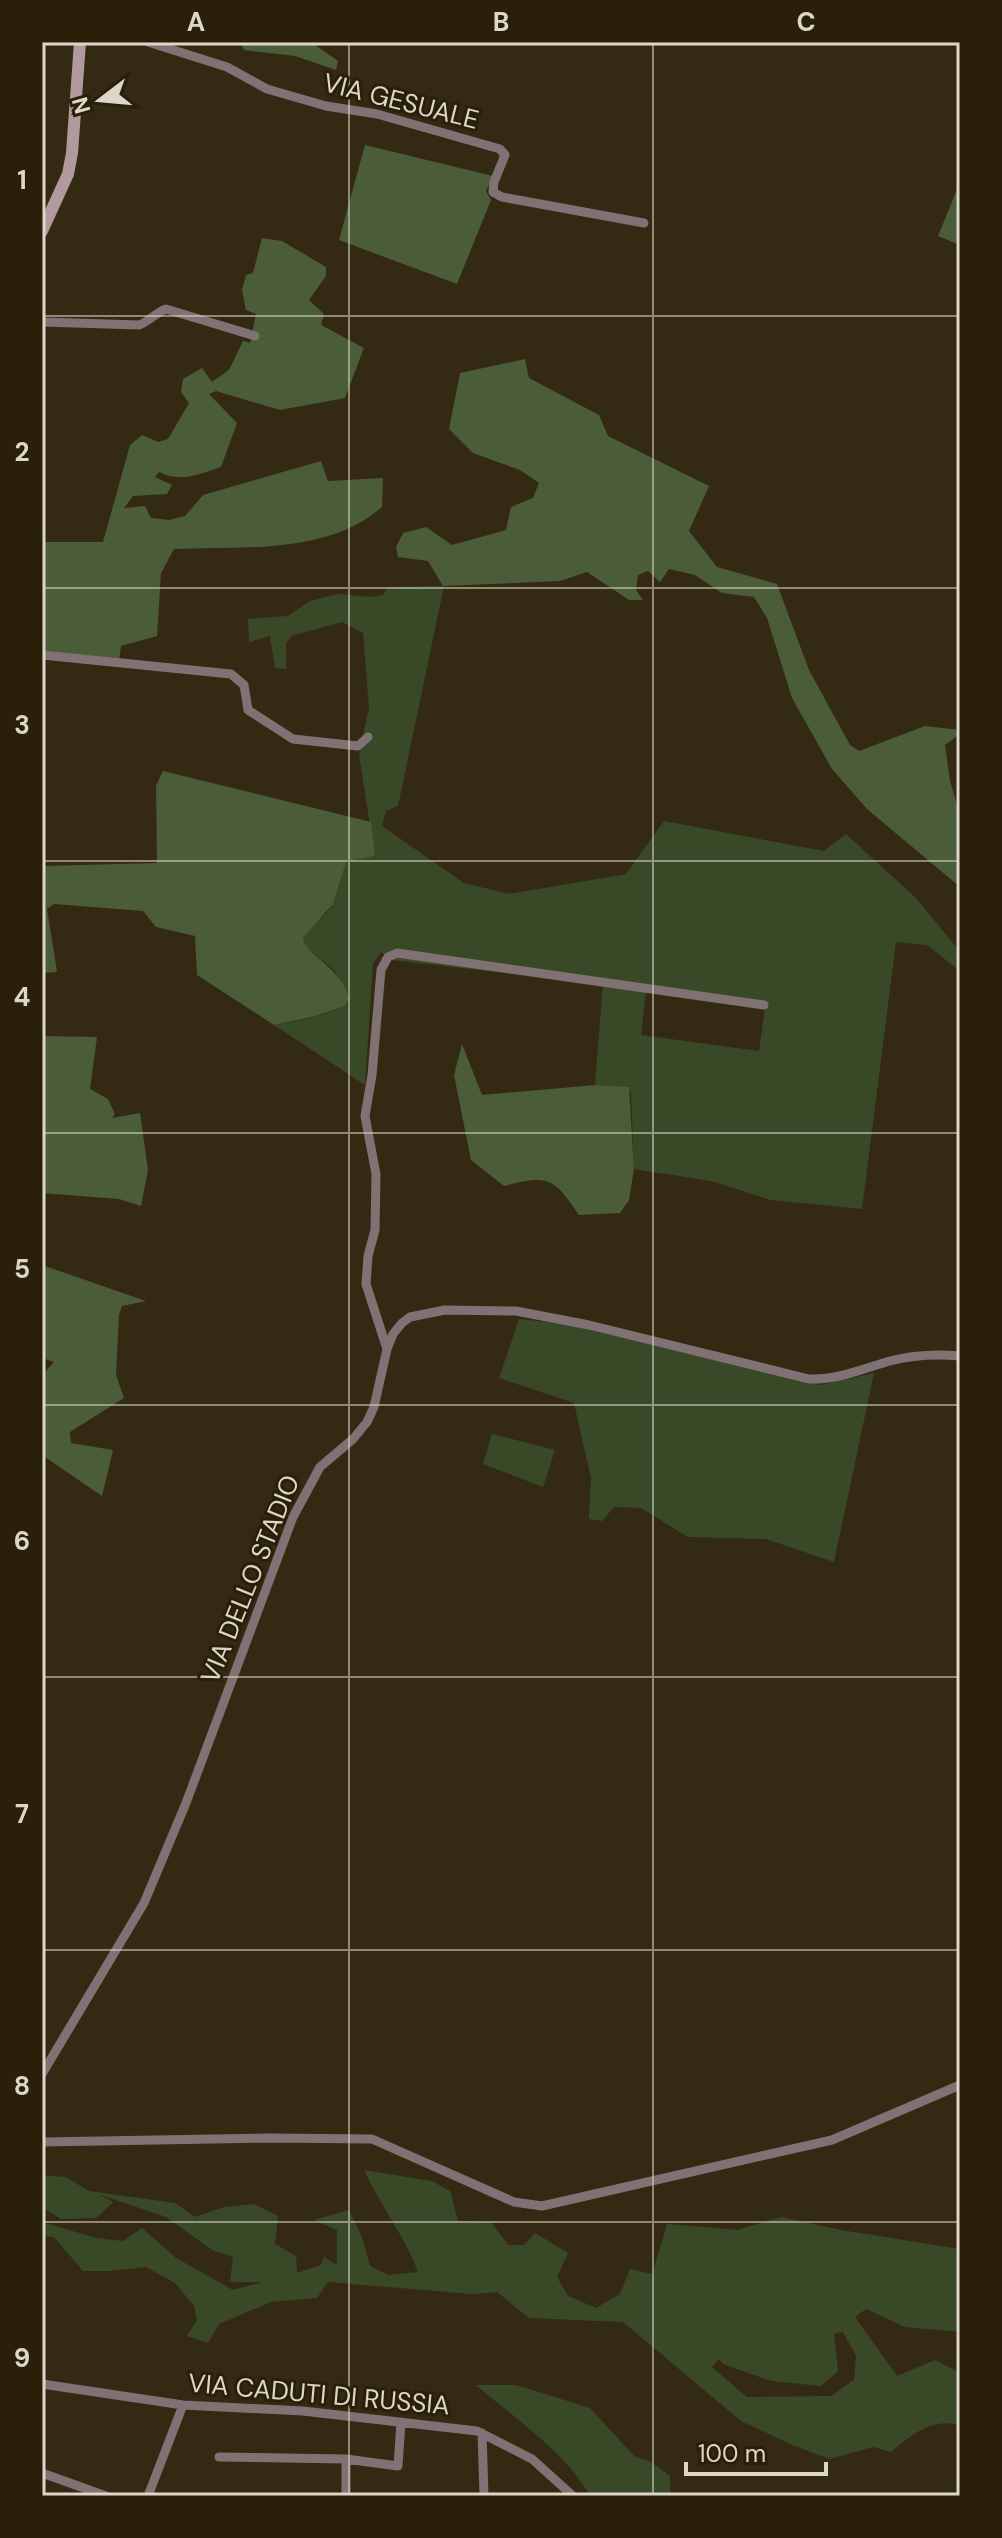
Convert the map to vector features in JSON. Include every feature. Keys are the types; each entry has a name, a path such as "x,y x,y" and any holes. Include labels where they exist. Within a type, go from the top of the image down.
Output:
{"street":[{"path":"42,231 70,164 80,42"},
{"name":"VIA GESUALE","path":"148,42 227,67 267,89 326,106 377,114 500,149 505,155 493,192 502,197 644,223"},
{"path":"42,322 139,325 166,309 255,336"},
{"path":"42,655 231,674 244,685 248,710 293,739 358,746 368,737"},
{"path":"387,1349 366,1284 368,1256 375,1230 376,1174 365,1116 372,1075 378,988 381,970 388,957 397,953 764,1005"},
{"name":"VIA DELLO STADIO","path":"42,2074 144,1903 186,1803 293,1517 320,1467 353,1439 367,1422 374,1407 393,1334 410,1317 445,1310 514,1310 589,1325 809,1379 828,1380 892,1361 929,1354 960,1356"},
{"path":"42,2142 284,2137 372,2139 514,2202 542,2206 818,2144 960,2085"},
{"name":"VIA CADUTI DI RUSSIA","path":"42,2384 183,2405 303,2411 477,2431 532,2459 573,2496"},
{"path":"148,2496 183,2405"},
{"path":"219,2457 346,2459 398,2466 401,2422"},
{"path":"482,2433 484,2496"},
{"path":"346,2459 346,2496"},
{"path":"42,2473 106,2496"}],"green space":[{"path":"240,42 311,42 338,61 336,70 295,56 244,50"},
{"path":"365,145 493,176 486,191 491,200 457,284 339,240"},
{"path":"960,182 960,245 938,236"},
{"path":"262,238 282,241 326,267 326,276 309,300 324,314 321,325 364,348 345,398 280,410 216,391 209,394 237,423 221,467 182,477 159,472 155,477 172,485 167,494 133,496 124,508 145,506 151,518 169,520 185,516 203,495 321,461 328,481 383,478 382,507 360,522 310,541 256,547 174,549 161,573 157,636 121,646 119,661 42,651 42,542 103,542 130,445 142,435 158,442 168,439 189,403 181,392 183,379 202,368 212,382 229,370 243,341 250,343 256,314 246,310 242,290 246,275 253,273"},
{"path":"525,359 529,378 599,415 608,436 709,486 689,531 717,567 777,584 809,670 850,745 859,751 925,726 960,730 960,734 945,745 950,781 960,814 960,887 867,809 832,769 792,698 767,618 754,597 722,593 695,575 669,569 660,582 648,571 638,575 636,590 643,600 629,600 587,572 560,581 443,586 428,561 398,557 396,547 403,533 426,527 452,545 506,530 511,507 533,498 539,483 520,470 473,453 449,429 460,373"},
{"path":"444,586 398,806 386,811 382,826 464,883 509,894 626,874 664,821 824,851 846,834 917,899 960,952 960,971 927,945 896,942 862,1209 771,1200 711,1181 634,1169 631,1093 617,1086 595,1085 603,984 391,960 381,952 373,964 365,1085 274,1025 329,1012 338,1008 349,995 334,970 306,947 303,939 332,905 346,862 375,856 359,755 369,708 363,633 342,622 291,636 286,644 286,669 275,668 270,636 249,642 248,619 288,616 310,601 338,594 383,595 388,587","holes":["646,991 765,1008 759,1051 641,1035"]},
{"path":"163,771 371,822 375,856 346,862 333,904 303,938 310,950 345,987 349,997 345,1006 274,1025 197,975 195,936 156,927 143,911 54,904 47,909 57,972 42,973 42,866 157,863 156,786"},
{"path":"42,1036 97,1037 90,1089 108,1099 115,1114 112,1118 140,1113 148,1170 141,1206 119,1199 42,1193"},
{"path":"462,1044 482,1095 595,1085 629,1087 634,1169 629,1200 620,1213 579,1215 563,1193 549,1182 531,1180 504,1186 471,1160 454,1075"},
{"path":"42,1265 146,1301 122,1306 119,1315 116,1375 124,1398 70,1432 71,1443 113,1450 102,1496 42,1455 42,1375 54,1362 42,1358"},
{"path":"519,1319 566,1324 820,1385 874,1373 834,1562 766,1539 688,1537 641,1508 614,1507 602,1521 589,1519 591,1478 574,1403 499,1378"},
{"path":"492,1434 555,1450 543,1487 483,1464"},
{"path":"364,2170 432,2181 450,2191 458,2221 491,2222 508,2245 524,2245 535,2233 568,2253 557,2277 568,2296 596,2308 620,2294 630,2269 652,2274 667,2224 737,2230 781,2217 960,2249 960,2332 905,2327 866,2309 855,2317 897,2376 935,2360 960,2373 960,2426 932,2425 891,2452 874,2447 829,2459 741,2421 623,2322 529,2318 497,2292 472,2294 328,2282 317,2298 271,2302 219,2324 208,2343 187,2336 197,2320 194,2306 175,2283 146,2267 83,2271 54,2237 42,2236 42,2222 96,2238 123,2241 142,2228 176,2258 233,2290 263,2282 230,2282 233,2257 212,2250 166,2217 98,2194 113,2202 96,2218 61,2219 42,2207 42,2175 66,2177 89,2191 175,2203 195,2217 224,2207 254,2204 278,2216 275,2244 296,2256 297,2273 321,2265 324,2257 337,2265 337,2230 314,2220 349,2210 362,2237 370,2266 388,2275 418,2272","holes":["843,2332 856,2356 854,2380 831,2396 747,2397 712,2367 719,2359 723,2364 771,2381 821,2386 838,2371 834,2334"]},
{"path":"476,2385 516,2385 590,2408 634,2456 651,2462 670,2476 670,2496 590,2496 554,2450"}]}
